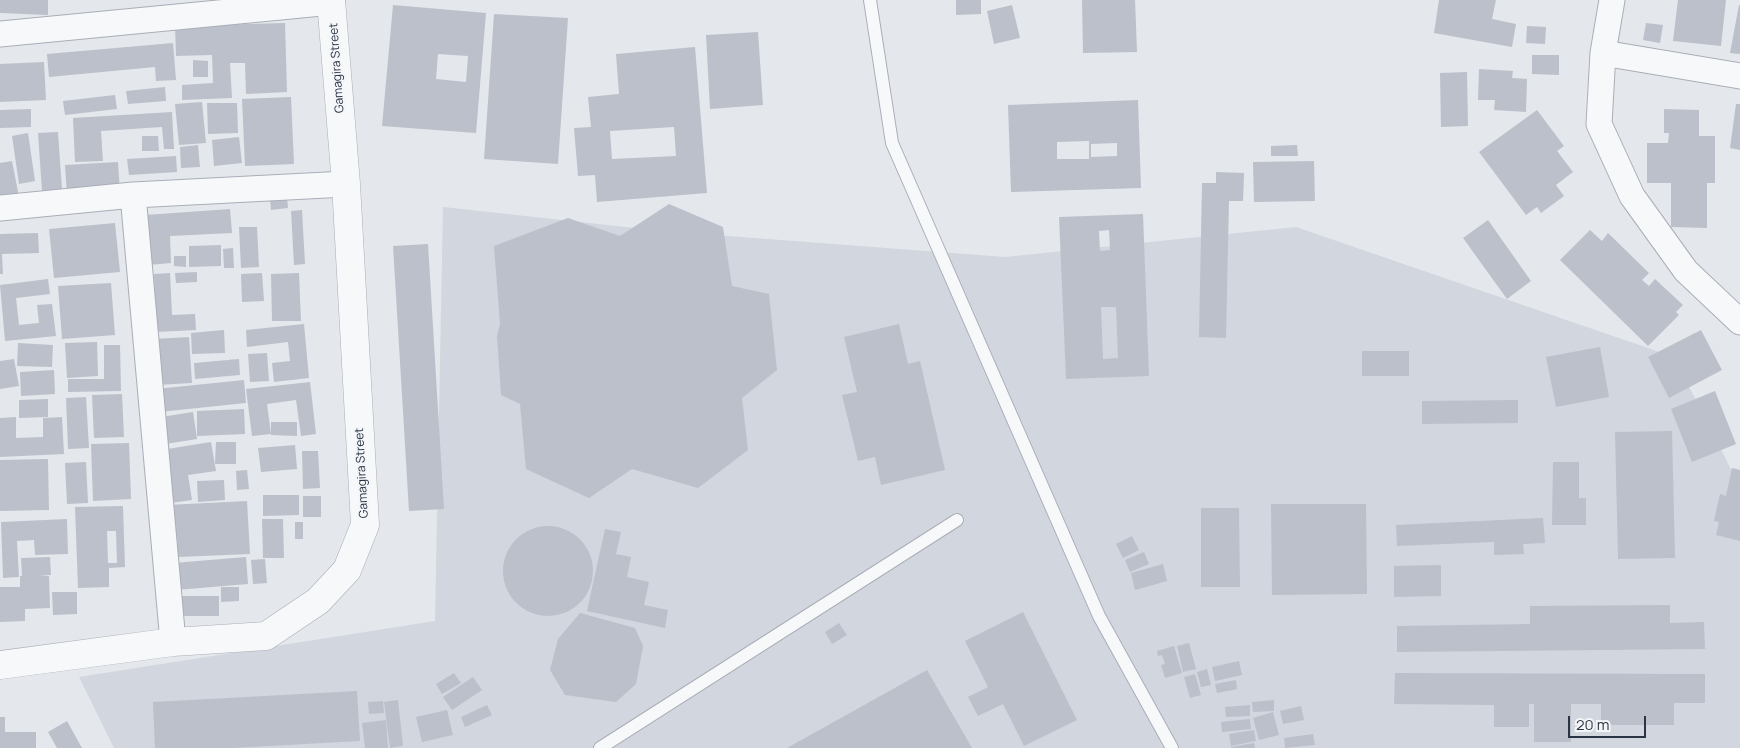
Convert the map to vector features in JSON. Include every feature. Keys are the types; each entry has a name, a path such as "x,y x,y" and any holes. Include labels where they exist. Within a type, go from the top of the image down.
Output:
{"street":[{"path":"1612,0 1603,53 1599,124 1632,196 1686,271 1740,322"},
{"path":"0,34 332,1"},
{"name":"Gamagira Street","path":"0,665 173,642 266,636 318,601 347,570 365,525 346,184 332,1"},
{"path":"1603,53 1740,76"},
{"path":"0,208 133,195 346,184"},
{"path":"133,195 173,642"}],"lane":[{"path":"870,0 892,143 1099,616 1172,748"},
{"path":"600,748 957,520"}],"shaded area":[{"path":"443,207 662,231 1005,257 1296,227 1674,357 1740,487 1740,748 114,748 79,677 435,621"}],"building":[{"path":"0,0 48,0 48,15 0,13"},
{"path":"956,0 981,0 981,14 956,15"},
{"path":"1082,0 1135,0 1137,52 1083,53"},
{"path":"1439,0 1496,0 1492,19 1516,24 1512,47 1434,33"},
{"path":"1678,0 1726,0 1721,46 1673,41"},
{"path":"393,5 486,13 476,133 382,126","holes":["438,54 468,56 466,82 436,79"]},
{"path":"1012,5 1020,38 994,44 987,11"},
{"path":"1740,5 1740,54 1730,53"},
{"path":"494,14 568,18 558,164 484,159"},
{"path":"285,23 287,92 246,94 245,63 230,63 232,98 182,100 182,85 213,83 212,55 176,56 175,26"},
{"path":"1646,23 1663,25 1660,43 1643,40"},
{"path":"1527,26 1546,27 1545,44 1526,43"},
{"path":"758,32 763,105 710,109 706,35"},
{"path":"173,43 176,80 156,81 155,67 49,77 47,54"},
{"path":"695,47 707,193 597,202 595,175 578,176 574,128 591,127 588,97 619,94 616,54","holes":["674,127 676,156 612,159 610,131"]},
{"path":"1532,55 1559,55 1559,75 1532,74"},
{"path":"193,60 208,61 208,77 193,77"},
{"path":"44,62 46,100 0,102 0,64"},
{"path":"1479,69 1513,71 1512,78 1527,79 1526,112 1494,110 1495,100 1478,100"},
{"path":"1467,72 1468,126 1441,127 1440,73"},
{"path":"165,87 166,101 128,104 126,91"},
{"path":"115,95 117,109 65,115 63,101"},
{"path":"291,97 294,164 245,166 242,99"},
{"path":"1138,100 1141,188 1011,192 1008,105","holes":["1089,141 1089,159 1057,159 1057,142","1117,143 1117,156 1091,157 1091,144"]},
{"path":"202,102 206,143 179,145 175,104"},
{"path":"207,103 237,103 238,133 208,134"},
{"path":"1736,104 1740,104 1740,150 1730,148"},
{"path":"31,109 31,127 0,128 0,110"},
{"path":"1664,109 1699,110 1699,136 1715,136 1715,183 1707,183 1707,228 1671,227 1671,183 1647,183 1647,143 1668,143 1669,133 1664,133"},
{"path":"1537,110 1564,146 1557,151 1573,172 1556,185 1564,196 1541,213 1537,207 1526,215 1479,152"},
{"path":"172,112 174,149 164,149 162,127 101,131 103,161 75,162 73,118"},
{"path":"58,132 62,190 42,191 38,133"},
{"path":"28,133 35,181 19,184 12,136"},
{"path":"142,136 158,136 159,151 142,151"},
{"path":"239,137 242,163 214,166 212,140"},
{"path":"198,145 200,167 181,168 180,147"},
{"path":"1297,145 1298,156 1271,156 1271,146"},
{"path":"176,156 177,172 129,175 127,159"},
{"path":"12,161 19,197 0,201 0,163"},
{"path":"1314,161 1315,201 1254,202 1253,162"},
{"path":"118,162 120,192 67,195 65,165"},
{"path":"1216,172 1244,173 1243,201 1229,201 1226,338 1199,337 1202,183 1216,183"},
{"path":"287,196 288,208 271,210 270,198"},
{"path":"669,204 723,227 732,286 769,294 777,370 742,398 748,450 698,488 632,469 589,498 526,469 520,404 501,395 497,336 500,324 494,246 568,218 620,236"},
{"path":"230,209 232,233 170,236 171,263 148,265 145,215"},
{"path":"302,210 305,264 294,265 291,211"},
{"path":"1143,214 1149,376 1066,379 1059,217","holes":["1109,230 1110,250 1100,251 1099,231","1101,307 1116,307 1118,358 1103,359"]},
{"path":"1488,220 1531,281 1507,299 1463,238"},
{"path":"115,223 120,272 54,278 49,229"},
{"path":"239,227 257,227 259,267 241,268"},
{"path":"1590,230 1602,241 1608,233 1649,273 1642,280 1649,286 1655,279 1683,305 1676,312 1679,315 1648,346 1560,260"},
{"path":"38,233 39,253 2,254 3,274 0,274 0,234"},
{"path":"428,244 444,509 409,511 393,246"},
{"path":"221,245 221,266 189,267 189,246"},
{"path":"233,248 234,268 224,268 223,249"},
{"path":"174,256 186,256 186,267 174,266"},
{"path":"197,272 197,282 176,283 175,273"},
{"path":"170,273 172,315 195,314 196,330 156,332 154,274"},
{"path":"262,273 264,301 242,302 241,274"},
{"path":"299,273 301,321 272,321 271,274"},
{"path":"48,279 50,294 16,298 19,325 39,323 37,305 52,304 56,336 5,341 0,285"},
{"path":"111,283 115,335 62,339 58,286"},
{"path":"304,324 309,378 274,382 272,363 290,361 288,342 247,347 246,330"},
{"path":"899,324 908,364 920,361 945,470 881,485 875,457 858,461 842,395 857,392 844,337"},
{"path":"224,330 225,353 192,354 191,333"},
{"path":"1701,330 1722,370 1669,398 1648,357"},
{"path":"189,337 192,383 156,385 153,339"},
{"path":"97,342 98,376 67,378 65,343"},
{"path":"18,343 53,345 52,367 17,366"},
{"path":"104,345 120,345 121,391 68,392 68,379 104,379"},
{"path":"1600,347 1609,397 1556,407 1546,357"},
{"path":"1362,351 1409,351 1409,376 1362,376"},
{"path":"267,353 269,381 250,382 248,354"},
{"path":"14,359 19,386 0,389 0,361"},
{"path":"239,359 240,375 195,379 194,363"},
{"path":"54,370 55,394 21,396 20,372"},
{"path":"244,380 246,403 159,412 156,389"},
{"path":"310,382 316,434 301,436 296,400 267,404 271,434 252,436 246,389"},
{"path":"1715,391 1736,444 1692,462 1671,409"},
{"path":"122,394 124,437 94,438 92,395"},
{"path":"86,397 89,448 68,449 66,398"},
{"path":"48,399 48,417 19,418 19,400"},
{"path":"1518,400 1518,423 1422,424 1422,401"},
{"path":"244,409 245,434 197,436 197,411"},
{"path":"193,412 197,439 165,444 161,417"},
{"path":"16,417 16,438 43,437 43,418 62,417 64,454 0,457 0,418"},
{"path":"271,422 297,422 297,436 271,435"},
{"path":"1672,431 1675,558 1618,559 1615,432"},
{"path":"211,442 216,471 188,475 192,500 170,503 161,450"},
{"path":"216,442 236,442 236,464 215,464"},
{"path":"129,443 131,499 93,501 91,444"},
{"path":"295,445 297,469 261,472 258,448"},
{"path":"302,451 318,451 320,488 303,489"},
{"path":"48,459 49,510 0,511 0,460"},
{"path":"86,462 88,503 67,504 65,463"},
{"path":"1553,462 1579,462 1579,498 1586,498 1586,525 1552,525"},
{"path":"1732,468 1740,470 1740,541 1716,535 1719,522 1714,521 1720,494 1726,496"},
{"path":"247,470 249,489 237,490 236,471"},
{"path":"224,480 225,500 198,502 197,481"},
{"path":"263,495 299,495 299,515 263,516"},
{"path":"303,496 321,496 321,517 303,517"},
{"path":"247,501 250,554 178,557 177,534 168,534 167,505"},
{"path":"1271,504 1366,504 1367,594 1272,595"},
{"path":"123,506 125,567 109,568 109,587 78,588 75,507","holes":["107,531 116,531 117,563 108,563"]},
{"path":"1201,508 1239,508 1240,587 1201,587"},
{"path":"1543,518 1545,543 1523,544 1524,554 1494,555 1494,542 1397,546 1396,525"},
{"path":"67,519 68,554 35,555 34,540 17,541 19,577 3,578 1,522"},
{"path":"262,519 283,519 284,558 263,558"},
{"path":"295,522 303,522 303,539 295,539"},
{"path":"548,526 565,529 580,539 590,554 593,571 590,588 580,603 565,613 548,616 531,613 516,603 506,588 503,571 506,554 516,539 531,529"},
{"path":"605,529 621,532 616,554 631,557 627,577 649,582 644,605 668,610 665,628 587,611"},
{"path":"1132,536 1139,550 1123,558 1116,544"},
{"path":"1144,552 1149,564 1130,572 1125,560"},
{"path":"50,557 51,575 40,575 49,576 50,608 25,609 25,621 0,622 0,587 20,587 20,576 22,576 21,558"},
{"path":"246,557 248,584 176,590 174,563"},
{"path":"265,559 267,583 253,584 251,560"},
{"path":"1163,564 1167,581 1135,590 1131,573"},
{"path":"1441,565 1441,596 1394,597 1394,566"},
{"path":"221,587 239,587 239,601 221,602"},
{"path":"52,592 77,592 77,614 53,615"},
{"path":"181,596 219,596 219,616 182,616"},
{"path":"1670,605 1670,623 1704,622 1705,649 1397,652 1397,626 1530,624 1530,606"},
{"path":"1023,612 1077,720 1024,746 1003,704 978,716 968,697 988,687 965,641"},
{"path":"580,613 635,628 643,646 636,684 616,702 565,695 550,670 558,639"},
{"path":"839,623 847,635 832,644 825,632"},
{"path":"1189,643 1196,669 1183,672 1177,646"},
{"path":"1174,646 1182,673 1165,678 1161,665 1165,664 1162,655 1158,656 1157,651"},
{"path":"1239,661 1242,675 1215,681 1212,667"},
{"path":"1207,669 1211,685 1201,687 1197,672"},
{"path":"927,670 972,748 787,748"},
{"path":"454,673 461,683 442,694 436,684"},
{"path":"1395,673 1705,674 1705,703 1674,703 1674,725 1601,725 1601,704 1571,704 1571,742 1534,742 1534,704 1529,704 1529,727 1494,727 1494,705 1394,704"},
{"path":"1195,674 1201,695 1190,698 1184,677"},
{"path":"473,677 482,690 452,710 443,697"},
{"path":"1236,680 1237,689 1217,693 1215,684"},
{"path":"357,691 360,741 233,748 155,748 153,702"},
{"path":"398,700 403,746 390,748 384,702"},
{"path":"1274,700 1274,711 1253,712 1252,702"},
{"path":"383,701 384,713 369,714 368,702"},
{"path":"487,705 492,715 465,727 461,717"},
{"path":"1250,705 1250,716 1226,717 1225,707"},
{"path":"1301,706 1304,720 1283,724 1280,711"},
{"path":"447,710 453,735 422,742 416,717"},
{"path":"1273,712 1279,735 1259,740 1253,718"},
{"path":"0,717 5,717 5,732 36,732 36,748 0,748"},
{"path":"1250,719 1251,729 1222,732 1221,722"},
{"path":"386,720 388,748 365,748 362,723"},
{"path":"67,721 82,748 57,748 48,732"},
{"path":"1254,730 1256,741 1231,746 1229,734"},
{"path":"1313,734 1315,745 1285,748 1284,738"},
{"path":"1254,743 1255,748 1231,748 1231,747"}]}
